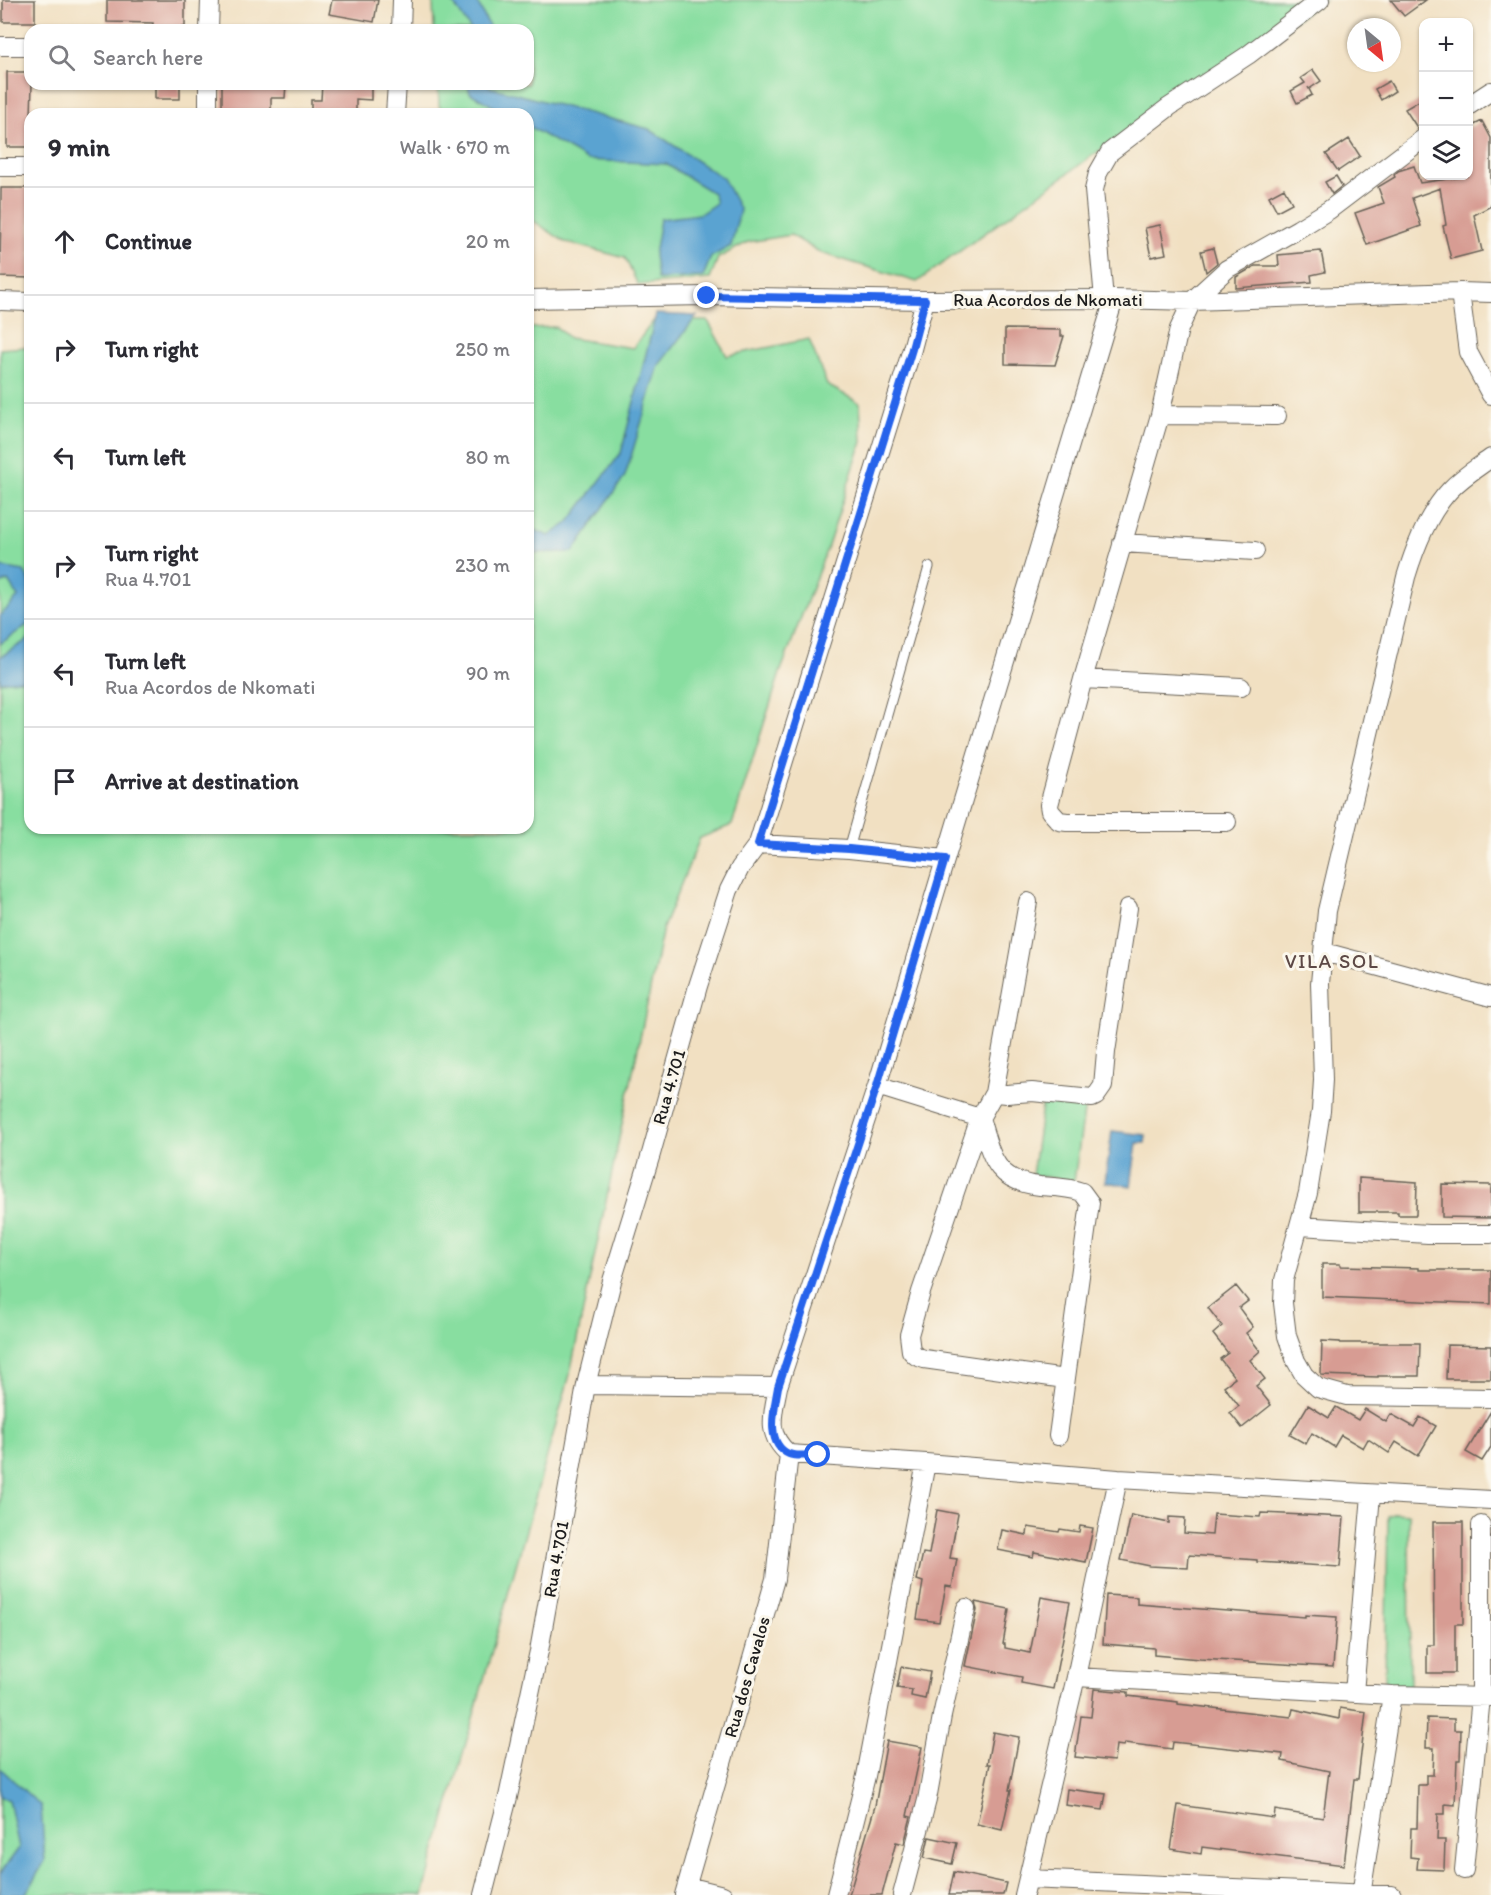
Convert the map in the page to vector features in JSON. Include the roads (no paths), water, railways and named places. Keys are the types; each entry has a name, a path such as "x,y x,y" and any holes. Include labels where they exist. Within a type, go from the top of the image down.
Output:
{"street":[{"path":"210,0 210,24"},
{"path":"401,24 402,0"},
{"path":"1320,0 1248,55 1168,107 1110,152 1098,172 1094,190 1109,299 877,1086 778,1387 771,1424 780,1447 789,1454 1118,1479 1491,1500"},
{"path":"0,46 24,46"},
{"path":"207,108 208,90"},
{"path":"395,108 397,90"},
{"path":"1473,103 1491,91"},
{"path":"1227,822 1067,822 1053,817 1049,806 1083,679 1160,415 1179,329 1192,301 1227,269 1329,210 1419,142"},
{"path":"0,167 24,167"},
{"path":"1460,292 1468,352 1491,395"},
{"name":"Rua Acordos de Nkomati","path":"534,299 707,296 1192,301 1460,292 1491,293"},
{"name":"Rua 4.701","path":"483,1895 508,1797 539,1651 586,1385 612,1281 651,1154 698,986 729,890 740,868 758,844 912,349 925,300"},
{"path":"0,301 24,302"},
{"path":"1160,415 1277,416"},
{"path":"1491,458 1449,491 1434,511 1413,555 1327,911 1320,983 1323,1080 1321,1111 1314,1162 1300,1226 1284,1280 1283,1303 1287,1336 1296,1361 1304,1375 1318,1388 1347,1396 1491,1398"},
{"path":"1122,543 1255,551"},
{"path":"1083,679 1241,687"},
{"path":"758,844 849,849 945,859"},
{"path":"1028,902 994,1093 980,1118 921,1292 909,1335 911,1351 924,1359 1065,1379"},
{"path":"994,1093 1032,1092 1092,1098 1101,1091 1104,1086 1106,1052 1128,908"},
{"path":"1324,952 1491,997"},
{"path":"877,1086 980,1118"},
{"path":"980,1118 996,1165 1006,1176 1027,1184 1075,1190 1086,1195 1090,1203 1058,1436"},
{"path":"1300,1226 1428,1234 1491,1234"},
{"path":"586,1385 778,1387"},
{"name":"Rua dos Cavalos","path":"686,1891 775,1579 789,1454"},
{"path":"836,1895 866,1776 926,1463"},
{"path":"1118,1479 1076,1677 1026,1887 1392,1895"},
{"path":"1354,1693 1371,1495"},
{"path":"1464,1870 1486,1697 1482,1525"},
{"path":"902,1895 927,1800 942,1716 966,1608"},
{"path":"1076,1677 1392,1695 1486,1697"},
{"path":"1361,1894 1392,1695"},
{"path":"686,1891 723,1895"}],"lane":[{"path":"849,849 929,567"}],"water":[{"path":"451,0 476,0 488,24 467,24"},
{"path":"469,90 501,90 649,129 723,178 740,210 731,246 711,257 703,277 657,279 654,255 660,219 700,214 716,203 713,193 666,164 587,160 534,129 534,108 496,108 470,93"},
{"path":"656,314 697,316 659,365 625,476 573,552 534,553 534,530 549,536 568,523 621,453"},
{"path":"0,567 24,571 24,627 0,644 0,616 18,597 8,581 0,584"},
{"path":"24,642 24,680 0,682 0,657"},
{"path":"1112,1131 1146,1135 1145,1143 1137,1143 1131,1186 1105,1182"},
{"path":"0,1768 41,1806 45,1861 25,1895 0,1895 0,1874 19,1848 9,1800 0,1796"}],"district":[{"name":"VILA SOL","path":"1332,961"}]}
